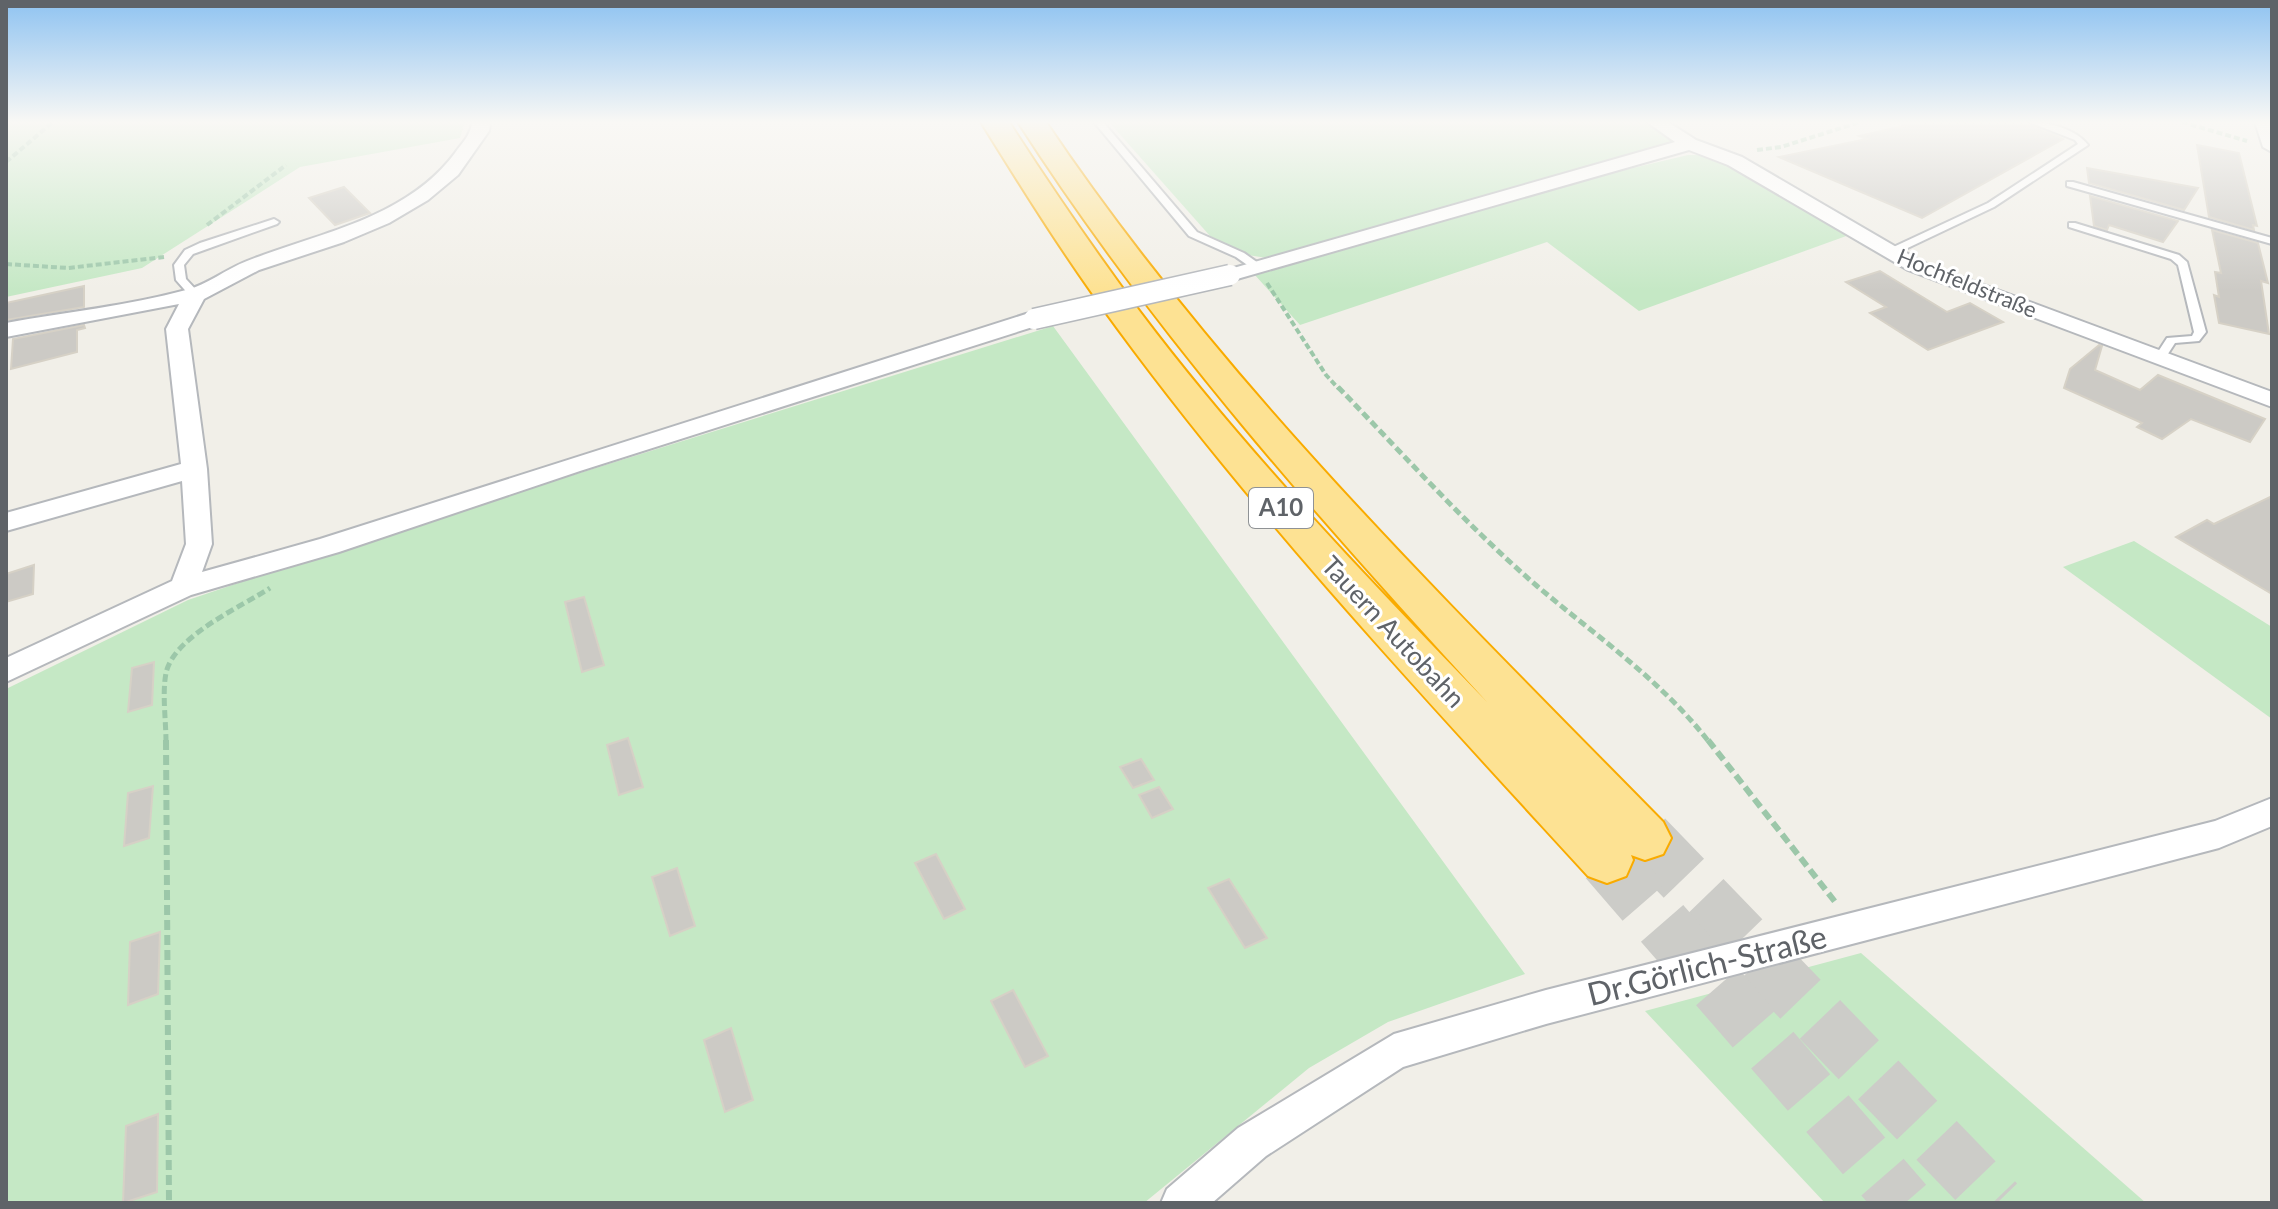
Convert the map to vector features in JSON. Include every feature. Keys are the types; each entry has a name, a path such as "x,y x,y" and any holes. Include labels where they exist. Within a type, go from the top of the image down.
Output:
{"highway":[{"name":"Tauern Autobahn","path":"1028,178 1153,354 1318,552 1607,860"},
{"name":"Tauern Autobahn","path":"1070,178 1190,339 1348,522 1645,838"}],"street":[{"path":"6,330 195,295 252,266 337,238 382,219 421,196 442,178"},
{"path":"6,671 183,587 303,554 643,442 904,365 1034,319 1230,275 1569,178"},
{"name":"Hochfeldstraße","path":"1763,178 1915,266 2272,400"},
{"path":"183,587 199,544 194,469 177,329 195,295"},
{"path":"6,522 194,469"},
{"name":"Dr.Görlich-Straße","path":"1181,1203 1252,1142 1394,1052 1546,1007 2219,834 2272,812"}],"lane":[{"path":"1146,178 1193,234 1240,255 1257,267"},
{"path":"1891,252 1991,205 2032,178"},
{"path":"2070,184 2272,241"},
{"path":"195,295 181,280 179,265 185,258 204,245 274,222"},
{"path":"2072,225 2175,257 2183,264 2200,332 2195,339 2171,340 2160,358"}],"path":[{"path":"201,229 268,178"},
{"path":"6,264 68,268 165,257 185,258"},
{"path":"1257,267 1326,375 1475,528 1537,586 1608,641 1690,717 1856,929"},
{"path":"169,1203 166,672 171,660 196,634 285,578 303,554"}],"green space":[{"path":"6,178 282,178 142,268 6,297"},
{"path":"1159,178 1566,178 1273,259 1241,254 1210,236"},
{"path":"1589,178 1754,178 1849,235 1639,311 1547,242 1300,325 1254,274 1523,194"},
{"path":"1053,326 1525,974 1388,1022 1309,1068 1144,1203 6,1203 6,689 188,600 380,535"},
{"path":"2134,541 2272,627 2272,719 2063,567"},
{"path":"1861,953 2146,1203 1825,1203 1645,1011"}],"building":[{"path":"1829,178 1993,178 1922,218"},
{"path":"2088,178 2145,178 2198,188 2184,210 2089,183"},
{"path":"2203,178 2245,178 2257,226 2253,225 2254,230 2209,217"},
{"path":"344,187 370,213 335,225 309,198"},
{"path":"2090,196 2178,221 2163,242 2109,225 2107,230 2094,226"},
{"path":"2212,230 2258,243 2268,283 2261,281 2269,334 2219,323 2214,295 2219,297 2215,272 2221,273"},
{"path":"1880,271 1947,312 1970,303 2003,322 1928,350 1870,313 1886,307 1846,282"},
{"path":"84,286 84,307 6,320 6,303"},
{"path":"84,325 85,328 77,330 77,352 11,369 13,339"},
{"path":"2099,345 2102,346 2095,370 2140,390 2158,375 2265,419 2250,442 2191,419 2162,439 2137,427 2142,423 2064,388 2070,369"},
{"path":"2272,496 2272,594 2176,537 2207,520 2214,524"},
{"path":"34,565 33,594 6,602 6,574"},
{"path":"584,597 604,665 582,672 565,602"},
{"path":"154,662 152,705 128,712 132,668"},
{"path":"628,738 643,787 619,795 607,745"},
{"path":"1141,759 1154,780 1133,788 1120,767"},
{"path":"153,786 149,838 124,846 128,793"},
{"path":"1159,787 1173,809 1152,818 1139,795"},
{"path":"936,854 965,909 944,919 915,863"},
{"path":"677,868 695,926 670,936 652,877"},
{"path":"1229,879 1267,938 1245,948 1208,888"},
{"path":"160,932 158,994 128,1005 130,942"},
{"path":"1013,990 1048,1056 1025,1067 991,1001"},
{"path":"731,1028 753,1100 725,1112 704,1040"},
{"path":"158,1114 157,1192 123,1203 126,1126"}],"tunnel":[{"path":"1645,838 1997,1203"},
{"path":"1607,860 1905,1203"}]}
